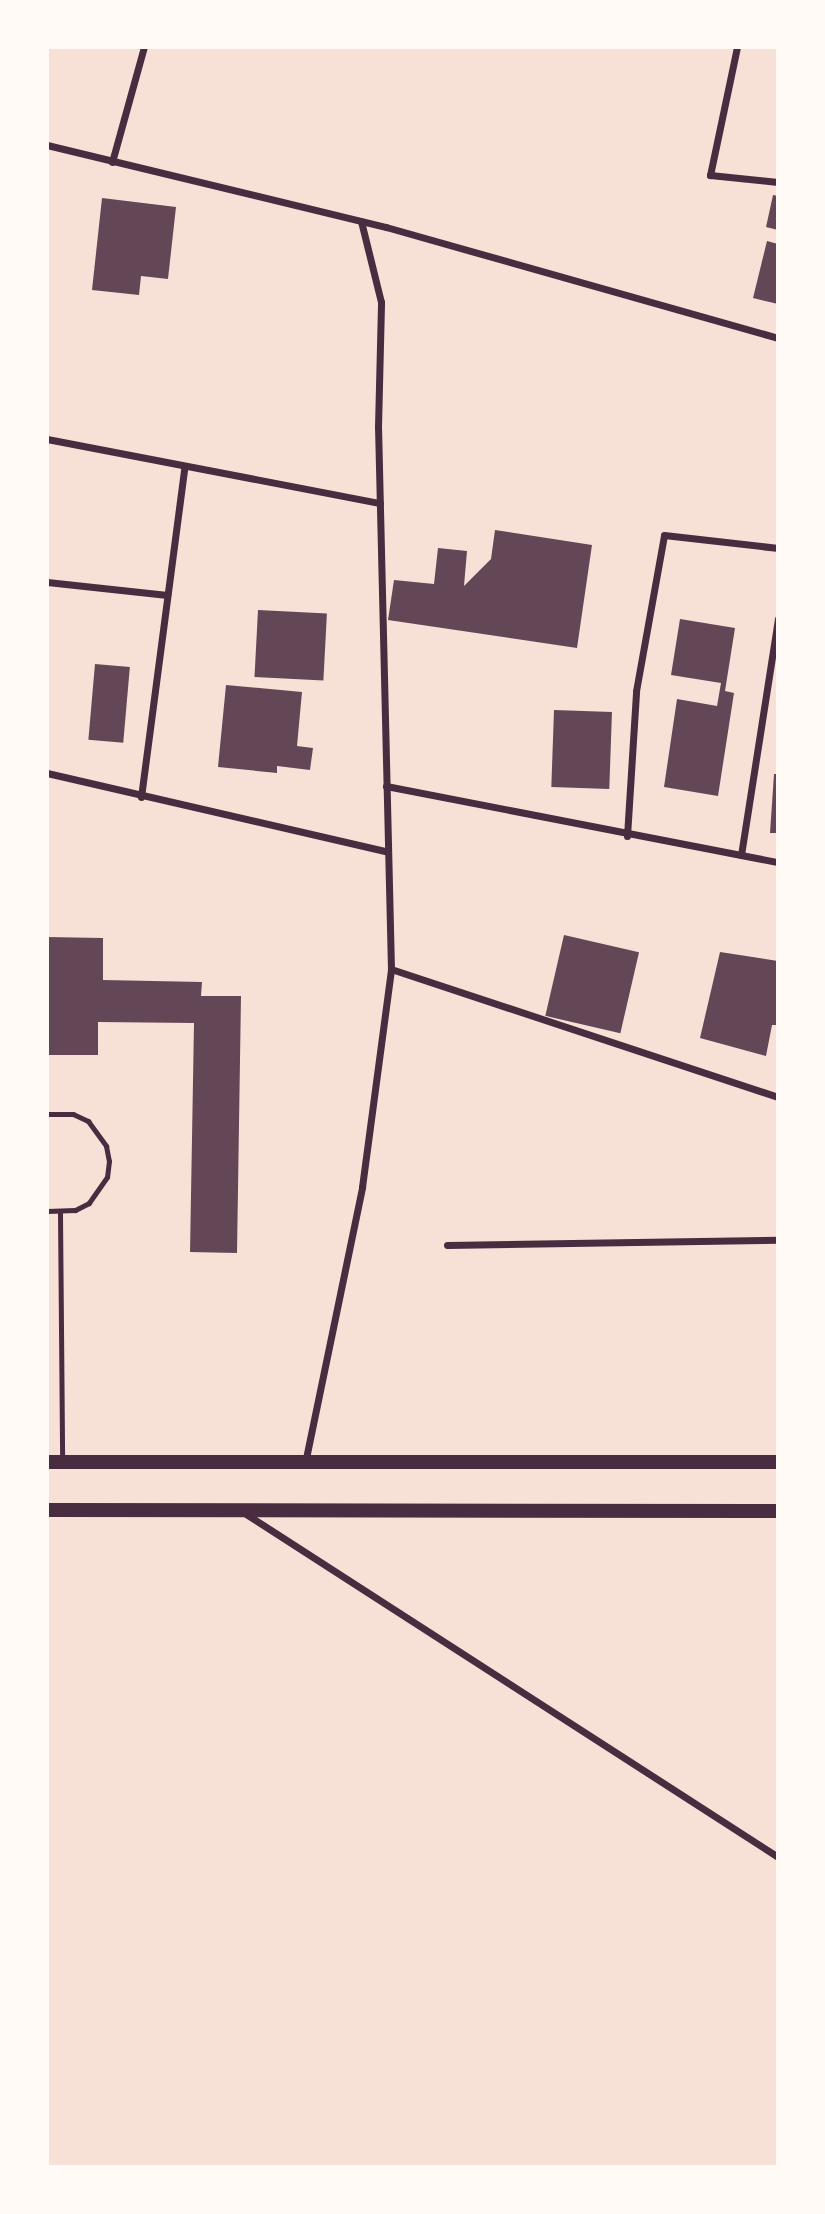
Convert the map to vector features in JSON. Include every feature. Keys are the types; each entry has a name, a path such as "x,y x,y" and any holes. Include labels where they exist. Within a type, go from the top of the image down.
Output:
{"main road":[{"path":"55,1462 778,1462"},
{"path":"47,1510 778,1511"}],"street":[{"path":"112,162 144,47"},
{"path":"737,47 710,175 778,182"},
{"path":"47,145 362,221 778,338"},
{"path":"305,1463 362,1186 391,969 380,503 381,302 362,221"},
{"path":"47,439 184,469 380,503"},
{"path":"141,797 184,469"},
{"path":"627,836 636,691 664,535 778,548"},
{"path":"47,582 167,595"},
{"path":"741,855 778,619"},
{"path":"47,773 141,797 388,852"},
{"path":"386,786 627,836 778,862"},
{"path":"391,969 778,1097"},
{"path":"447,1245 778,1240"},
{"path":"243,1512 778,1857"}],"lane":[{"path":"47,1114 74,1114 88,1121 107,1146 109,1161 100,1191 75,1210 60,1213 47,1211"},
{"path":"55,1462 60,1213"}],"building":[{"path":"773,195 778,196 778,230 766,227"},
{"path":"102,198 176,207 168,279 141,276 139,295 92,290"},
{"path":"767,241 778,244 778,304 753,298"},
{"path":"495,530 592,545 577,648 388,620 394,580 434,584 438,548 467,551 464,586 491,559"},
{"path":"258,610 327,614 323,681 254,677"},
{"path":"680,619 735,628 725,691 734,693 718,796 664,787 677,699 717,706 721,683 671,675"},
{"path":"95,664 130,667 123,743 88,740"},
{"path":"226,685 302,692 297,746 313,748 310,770 277,766 277,773 218,767"},
{"path":"554,710 612,712 609,789 551,787"},
{"path":"774,774 778,774 778,833 770,833"},
{"path":"564,935 639,952 620,1033 545,1016"},
{"path":"47,937 103,938 103,980 202,982 201,996 241,996 237,1253 190,1252 194,1023 98,1022 98,1055 47,1055"},
{"path":"720,952 778,961 778,1025 772,1025 766,1056 700,1038"}]}
